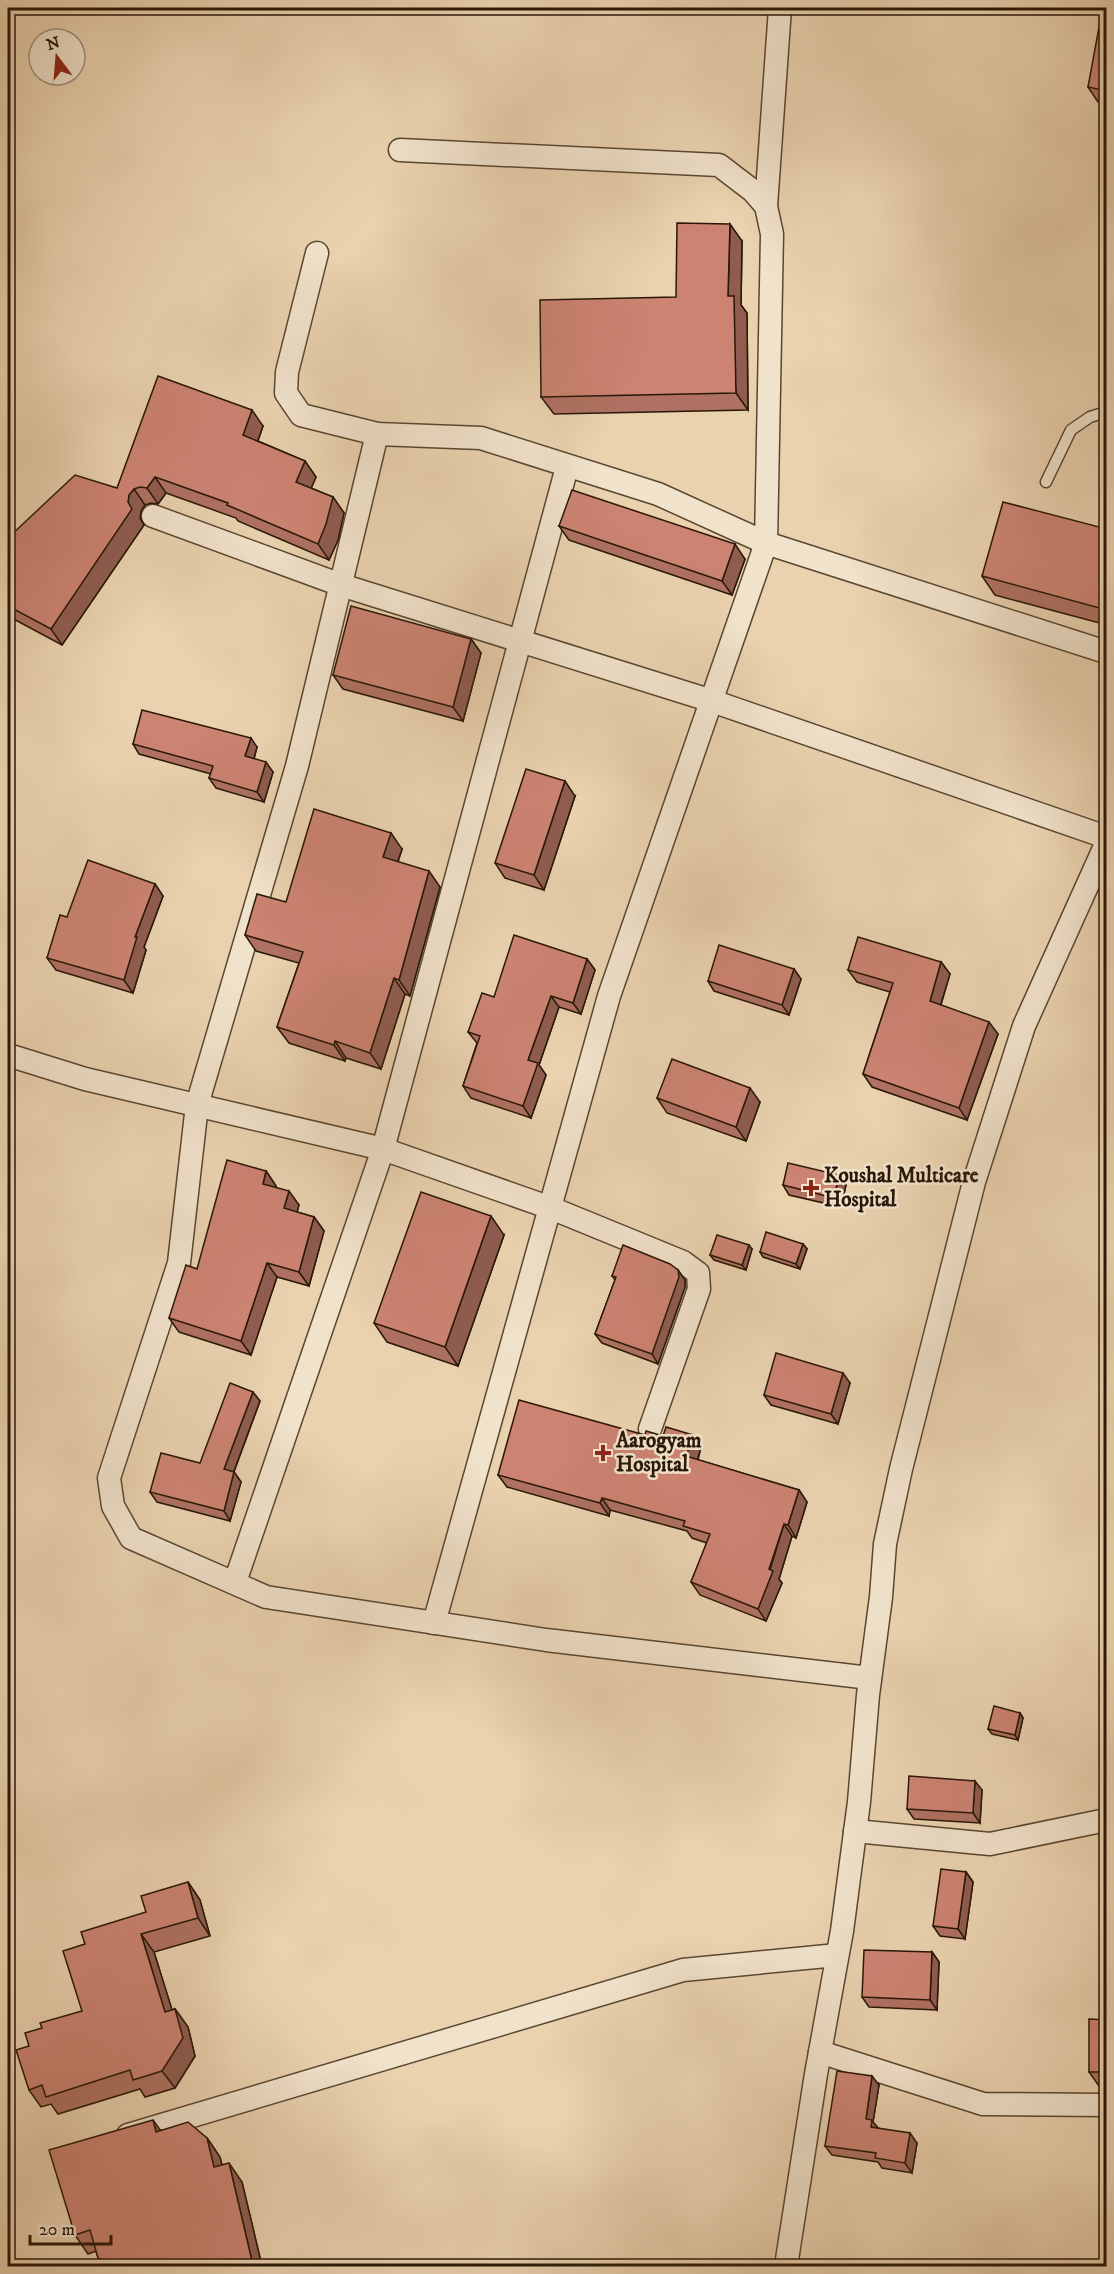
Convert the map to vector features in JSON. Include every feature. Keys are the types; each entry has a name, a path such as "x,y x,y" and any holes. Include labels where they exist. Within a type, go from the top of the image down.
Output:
{"street":[{"path":"434,1623 609,996 766,543 772,234 766,206 780,8"},
{"path":"400,150 719,165 753,191 766,206"},
{"path":"317,253 287,372 286,393 301,415 377,434 481,438 658,494 766,543 1107,652"},
{"path":"377,434 297,766 197,1105 179,1263 109,1478 113,1506 131,1538 266,1597 546,1640 870,1678"},
{"path":"235,1582 383,1149 567,466"},
{"path":"153,516 341,585 712,701 1107,837"},
{"path":"786,2266 855,1831 885,1544 904,1458 975,1182 1024,1026 1107,844"},
{"path":"8,1055 85,1078 383,1149 551,1208 683,1262 698,1273 699,1289 650,1429"},
{"path":"855,1831 990,1844 1102,1821"},
{"path":"109,2141 683,1970 837,1955"},
{"path":"820,2052 983,2104 1107,2105"}],"lane":[{"path":"1046,482 1071,430 1090,417 1107,412"}],"building":[{"path":"1102,11 1107,11 1107,91 1088,87"},
{"path":"677,223 730,224 728,296 734,296 736,393 541,397 540,300 676,297"},
{"path":"158,376 252,410 243,435 305,461 296,482 333,497 318,544 227,505 228,503 155,477 147,488 134,489 129,495 128,502 132,509 51,629 8,606 8,538 75,475 117,488"},
{"path":"572,490 735,544 722,581 559,526"},
{"path":"1003,502 1107,529 1107,610 982,576"},
{"path":"351,606 471,639 453,707 333,675"},
{"path":"142,710 251,738 245,756 266,762 257,792 209,778 213,766 133,744"},
{"path":"526,769 565,781 534,875 495,863"},
{"path":"314,809 391,833 383,857 429,871 399,980 394,978 370,1053 335,1041 334,1045 277,1027 303,952 245,935 257,894 286,902"},
{"path":"88,860 155,884 135,937 137,937 124,980 47,958 60,915 67,917"},
{"path":"514,935 587,959 573,1003 551,996 528,1060 538,1063 523,1106 463,1086 480,1036 468,1032 482,993 494,997"},
{"path":"858,937 941,962 930,1001 989,1022 959,1108 863,1074 893,983 848,970"},
{"path":"719,945 794,969 782,1005 708,981"},
{"path":"672,1059 750,1088 736,1127 657,1098"},
{"path":"227,1160 266,1171 263,1184 289,1191 284,1208 314,1217 299,1272 267,1263 241,1341 169,1318 186,1265 197,1269"},
{"path":"788,1163 839,1175 834,1198 783,1185"},
{"path":"421,1192 491,1216 445,1347 374,1323"},
{"path":"766,1232 803,1244 796,1264 760,1252"},
{"path":"717,1235 749,1245 742,1265 710,1255"},
{"path":"623,1245 670,1264 678,1270 679,1277 652,1354 595,1334 616,1277 612,1276"},
{"path":"776,1353 843,1373 831,1414 764,1395"},
{"path":"230,1383 253,1392 224,1469 234,1472 224,1511 150,1492 161,1453 200,1463"},
{"path":"519,1400 645,1435 646,1431 663,1436 666,1427 693,1435 686,1456 799,1490 788,1525 784,1524 769,1569 773,1571 758,1609 691,1582 710,1534 683,1526 685,1521 602,1498 600,1503 498,1475"},
{"path":"994,1706 1020,1713 1015,1735 988,1729"},
{"path":"909,1776 975,1781 973,1813 907,1809"},
{"path":"941,1869 966,1872 958,1929 933,1926"},
{"path":"188,1882 198,1918 141,1934 165,2012 175,2009 183,2038 162,2071 133,2080 130,2070 46,2097 42,2085 29,2090 16,2050 29,2046 25,2033 42,2028 40,2023 82,2011 63,1951 85,1944 81,1932 146,1912 141,1896"},
{"path":"864,1950 932,1952 930,2000 862,1997"},
{"path":"1089,2019 1107,2020 1107,2072 1089,2072"},
{"path":"837,2071 872,2076 866,2119 872,2120 871,2127 910,2133 905,2163 875,2158 876,2153 825,2146"},
{"path":"153,2120 156,2132 188,2122 207,2138 214,2167 229,2163 252,2261 229,2266 145,2266 145,2264 112,2266 98,2258 90,2230 75,2235 49,2150"}],"place":[{"name":"Koushal Multicare Hospital","path":"811,1188"},
{"name":"Aarogyam Hospital","path":"603,1453"}]}
